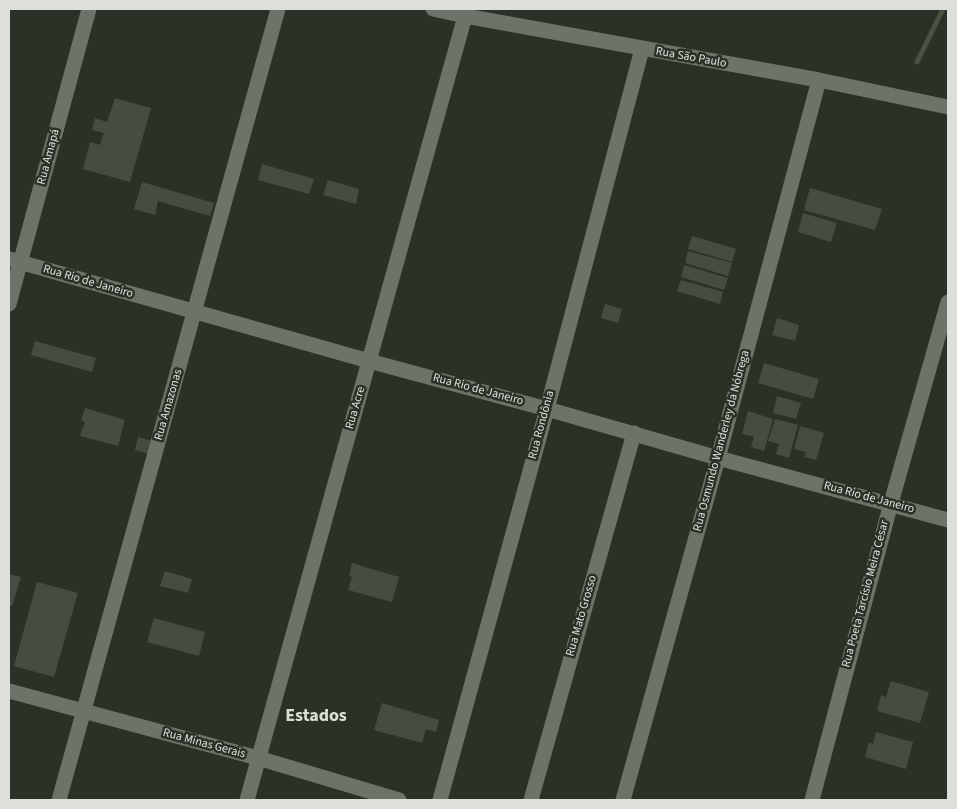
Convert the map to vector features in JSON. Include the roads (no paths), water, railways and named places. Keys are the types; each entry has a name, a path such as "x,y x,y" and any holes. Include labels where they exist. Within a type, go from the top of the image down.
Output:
{"street":[{"name":"Rua Amapá","path":"9,304 14,261 89,9"},
{"name":"Rua Amazonas","path":"59,800 278,9"},
{"name":"Rua São Paulo","path":"433,9 642,49 819,80 948,107"},
{"name":"Rua Acre","path":"247,800 465,16"},
{"name":"Rua Rondônia","path":"440,800 547,409 642,49"},
{"name":"Rua Osmundo Wanderley da Nóbrega","path":"623,800 718,458 819,80"},
{"name":"Rua Rio de Janeiro","path":"14,261 369,361 634,432 718,458 948,520"},
{"name":"Rua Poeta Tarcísio Meira César","path":"812,800 890,503 948,302"},
{"name":"Rua Mato Grosso","path":"531,800 634,432"},
{"name":"Rua Minas Gerais","path":"9,691 258,758 399,800"}],"waterway":[{"path":"917,62 943,9"}],"district":[{"name":"Estados","path":"316,717"}]}
